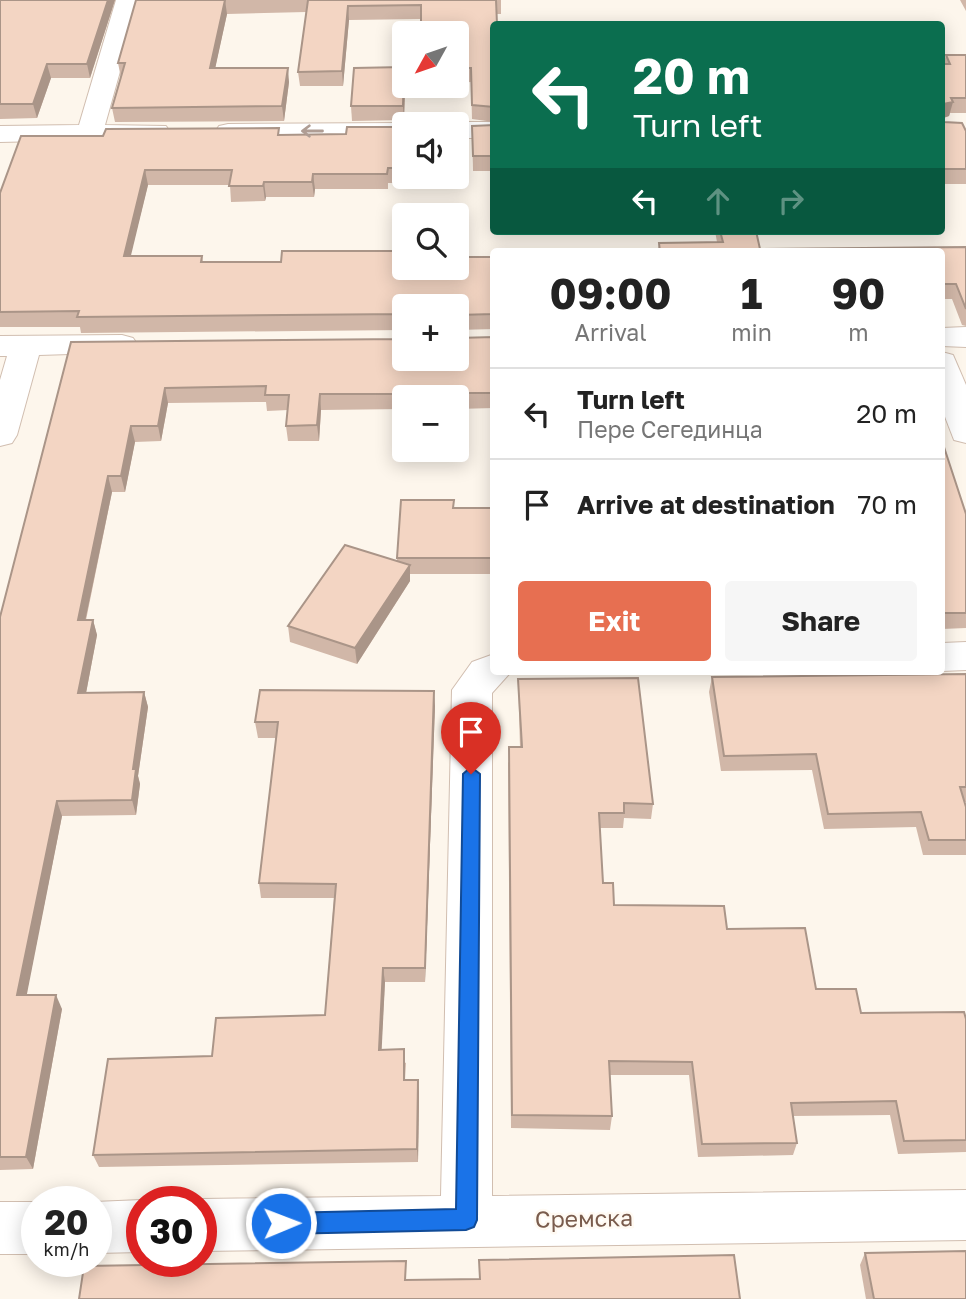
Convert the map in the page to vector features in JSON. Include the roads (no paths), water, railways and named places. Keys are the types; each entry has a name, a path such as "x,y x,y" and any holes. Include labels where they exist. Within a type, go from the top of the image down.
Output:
{"street":[{"path":"90,132 128,0"},
{"path":"469,130 490,130"},
{"path":"0,134 392,131"},
{"path":"945,337 966,337"},
{"path":"0,435 13,346 148,345"},
{"path":"945,371 966,432"},
{"path":"945,657 966,656"},
{"path":"466,1220 472,690 490,670"},
{"name":"Сремска","path":"217,1225 966,1215"},
{"path":"0,1228 21,1228"}]}
